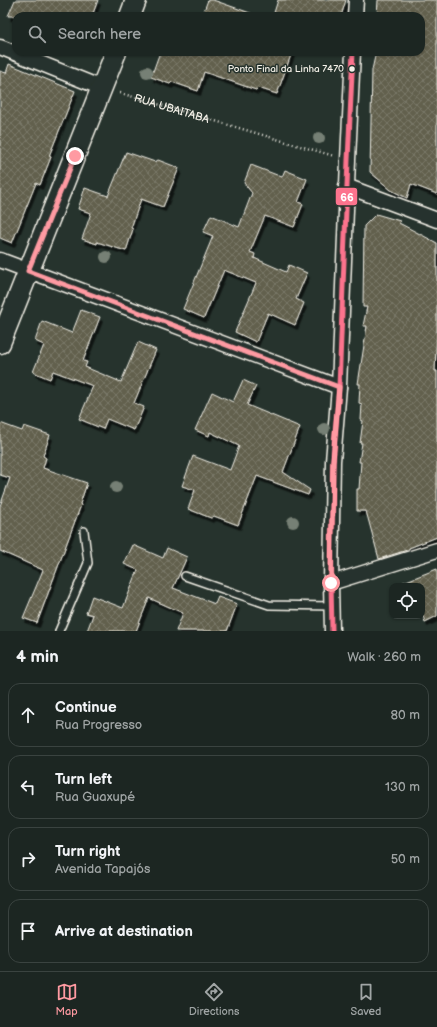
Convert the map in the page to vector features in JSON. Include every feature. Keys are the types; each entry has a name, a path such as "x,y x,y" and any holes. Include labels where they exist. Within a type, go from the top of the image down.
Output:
{"main road":[{"path":"132,12 136,0"},
{"path":"0,343 114,56"}],"street":[{"path":"355,12 356,0"},
{"path":"0,47 12,52"},
{"path":"22,56 102,88"},
{"path":"332,631 331,583 333,461 339,387 346,186 353,56"},
{"path":"346,186 437,220"},
{"path":"0,260 339,387"},
{"path":"331,583 437,550"}],"lane":[{"path":"59,631 88,563 84,531"},
{"path":"185,576 269,605 332,606"}],"path":[{"name":"RUA UBAITABA","path":"102,88 348,160"}],"building":[{"path":"15,0 98,0 94,12 12,12 12,16 8,16"},
{"path":"208,0 213,0 247,12 204,12"},
{"path":"278,0 346,0 342,12 274,12"},
{"path":"378,0 437,0 437,194 411,184 407,198 391,190 370,172 372,70 375,56 425,56 425,12 377,12"},
{"path":"159,56 291,56 277,94 258,88 256,90 204,72 198,91 172,82 170,84 151,77"},
{"path":"9,64 75,91 49,156 51,157 40,185 36,183 12,243 0,238 0,71 6,73"},
{"path":"126,152 155,162 158,160 179,168 163,207 141,199 131,228 133,229 126,251 82,239 91,213 78,209 85,188 108,196"},
{"path":"251,165 282,177 285,170 307,179 298,202 303,204 294,227 265,216 250,252 255,254 254,258 286,272 289,265 307,273 296,299 304,303 295,325 268,313 256,342 235,332 256,283 224,270 204,318 183,309 213,236 203,232 211,215 239,227 252,193 244,183"},
{"path":"376,214 400,221 399,223 437,243 437,328 435,371 437,371 437,537 404,551 379,559 366,511 357,511 357,489 359,489 361,462 359,462 362,443 360,443 363,421 361,420 362,404 359,403 360,384 358,384 367,326 363,326 367,307 363,307 364,226"},
{"path":"81,310 100,317 83,361 87,362 85,367 121,382 138,342 156,350 134,403 144,407 134,430 107,419 103,429 79,419 93,386 53,371 50,379 33,372 44,345 35,341 42,321 72,333"},
{"path":"243,380 256,386 247,405 300,427 283,472 310,490 308,495 257,476 238,525 214,516 211,518 188,509 195,490 182,486 193,456 230,470 239,446 210,432 209,436 195,430 212,392 233,402"},
{"path":"0,423 22,431 24,426 50,435 43,456 46,458 43,468 87,483 80,504 81,505 37,623 23,618 43,570 0,551 0,506 10,478 0,475"},
{"path":"133,545 163,558 167,548 187,557 173,588 215,604 218,597 237,604 227,631 176,631 183,613 149,598 136,631 87,631 93,615 86,613 92,596 123,608 138,570 124,564"},
{"path":"437,569 437,616 425,622 425,583 401,583"}],"transit line":[{"name":"66","path":"332,631 331,583 333,461 339,387 353,56"}],"place":[{"name":"Ponto Final da Linha 7470","path":"352,69"}],"route":[{"path":"75,156 28,271 339,387 333,461 331,583"}]}
